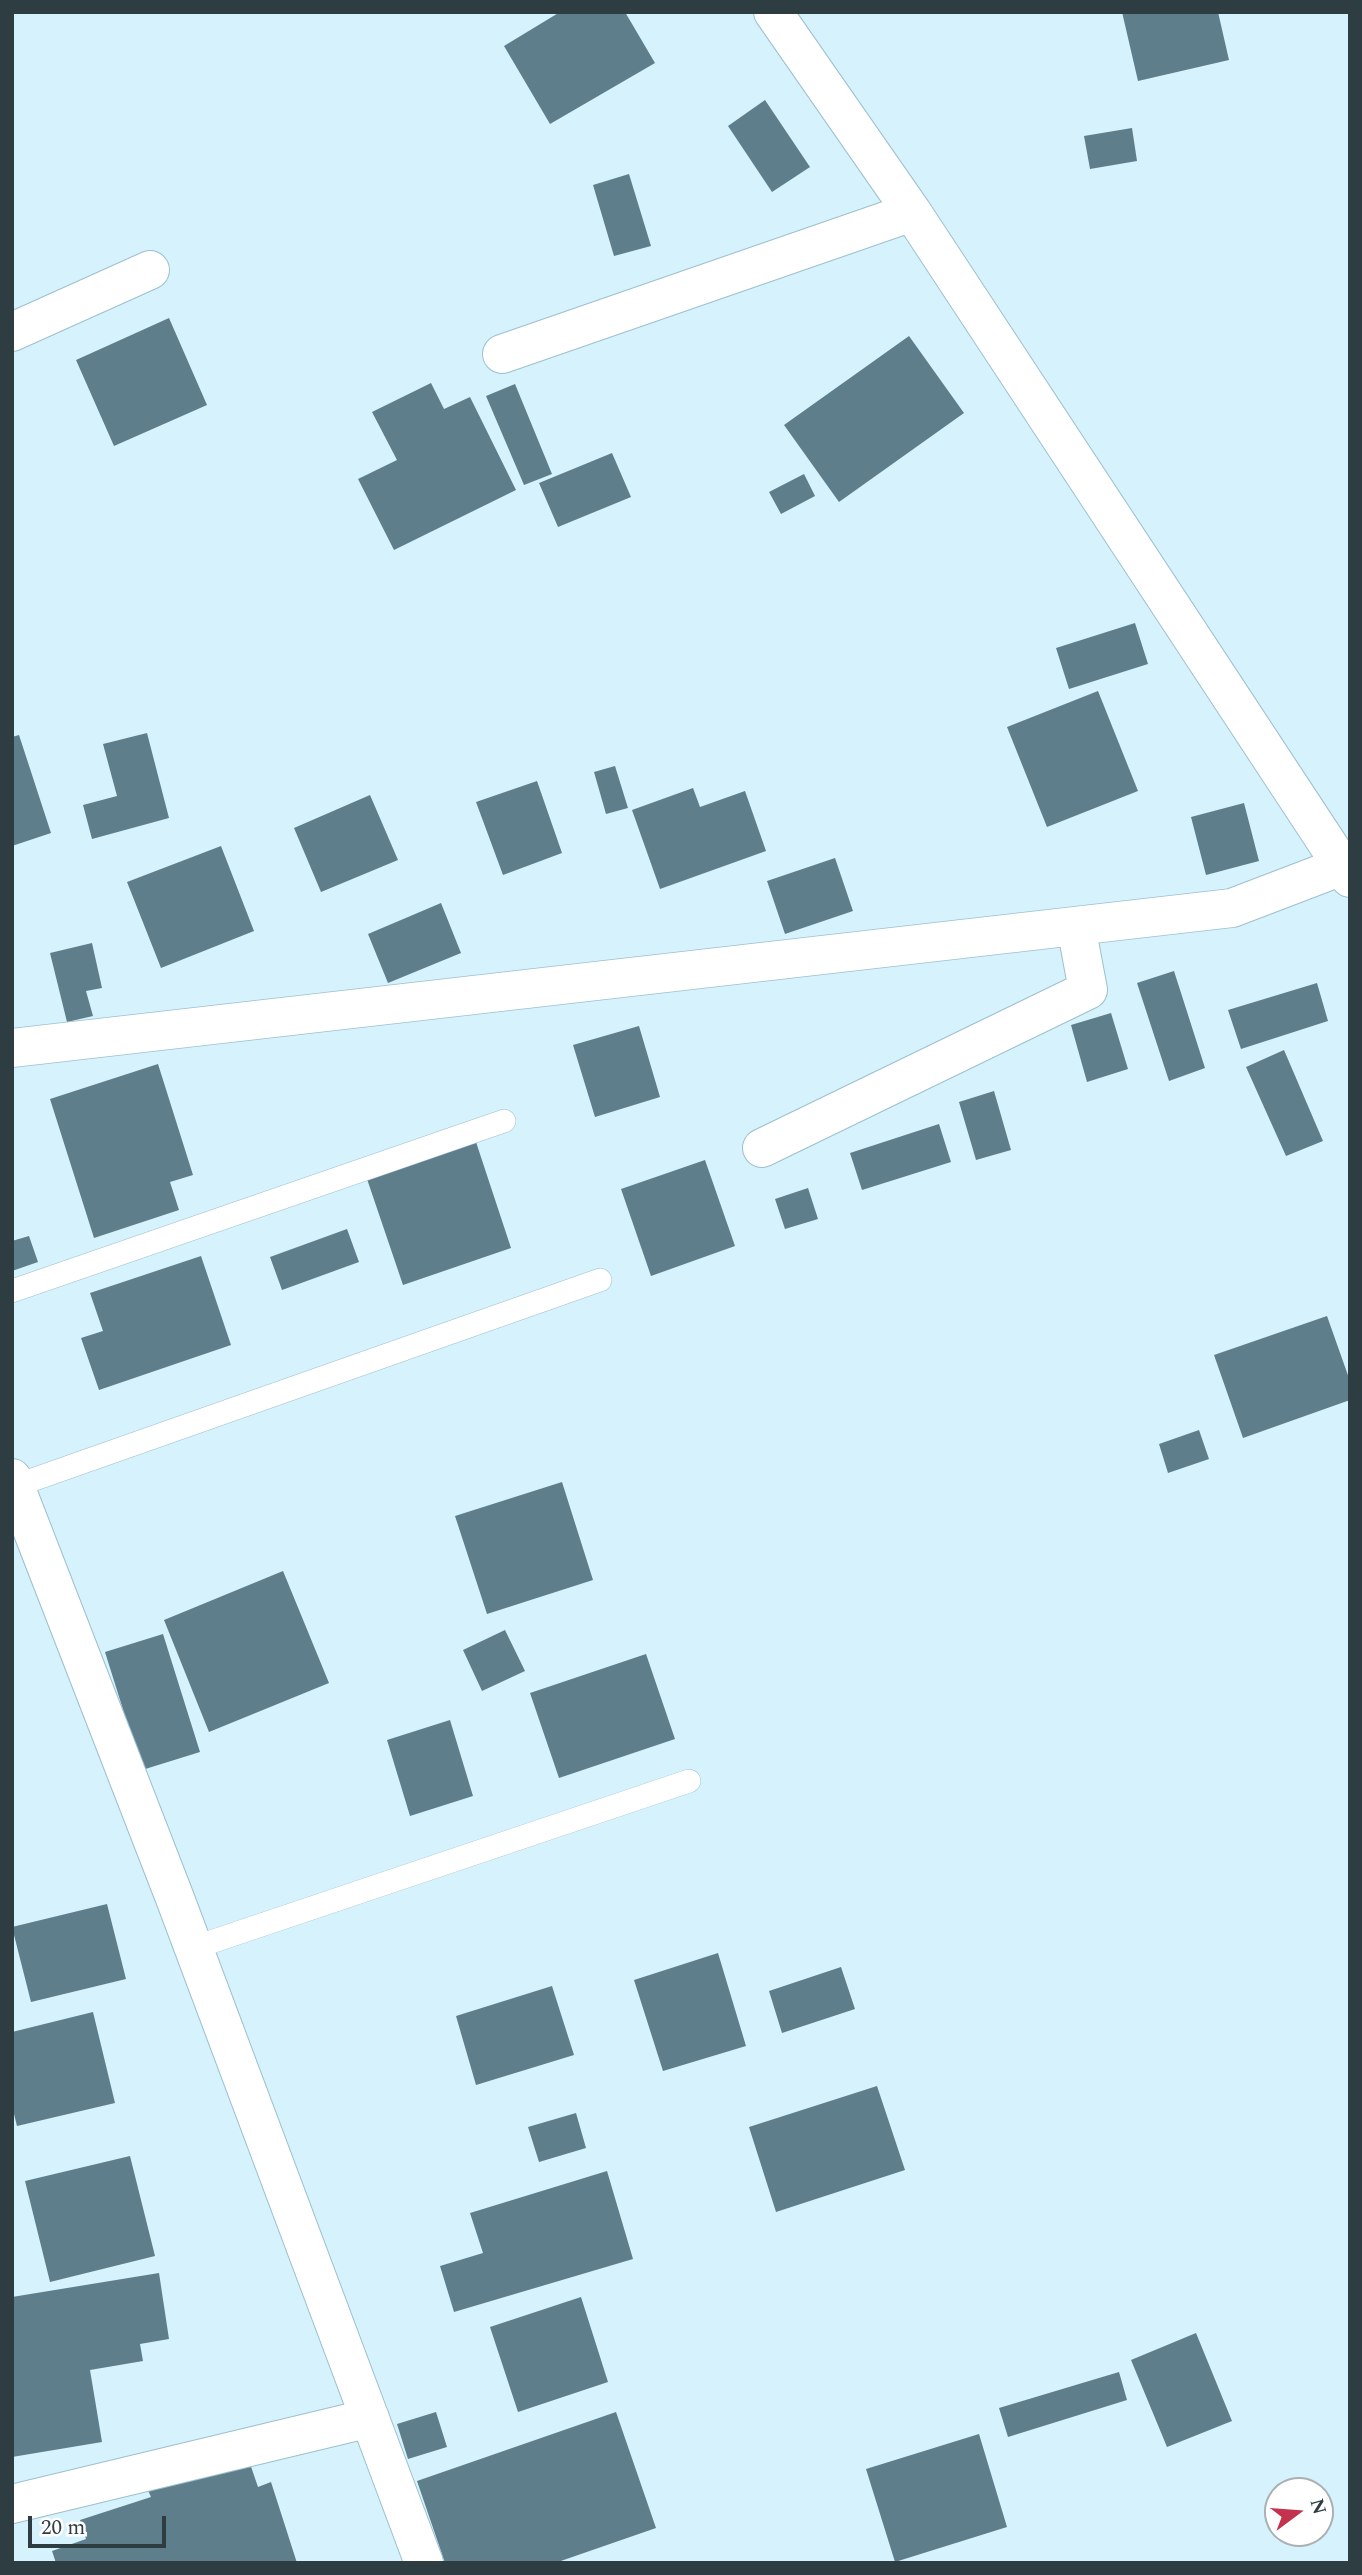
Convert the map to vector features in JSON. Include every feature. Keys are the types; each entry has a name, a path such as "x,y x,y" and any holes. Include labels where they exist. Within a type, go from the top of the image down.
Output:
{"street":[{"path":"12,1048 1232,908 1346,872 912,212 773,12"},
{"path":"502,354 912,212"},
{"path":"12,332 150,270"},
{"path":"762,1148 1088,990 1076,926"},
{"path":"14,1482 193,1948 424,2563"},
{"path":"12,2504 370,2418"}],"lane":[{"path":"12,1291 504,1121"},
{"path":"14,1482 600,1280"},
{"path":"193,1948 689,1781"}],"building":[{"path":"560,12 625,12 655,63 550,124 504,46"},
{"path":"1122,12 1218,12 1229,60 1138,81"},
{"path":"765,100 810,167 772,192 728,126"},
{"path":"1132,128 1137,161 1090,169 1084,136"},
{"path":"629,174 651,246 614,256 593,185"},
{"path":"169,318 207,405 114,446 76,360"},
{"path":"909,336 964,413 839,502 784,425"},
{"path":"431,383 444,409 470,397 516,490 394,550 358,479 397,460 372,412"},
{"path":"515,384 552,474 524,485 486,396"},
{"path":"612,453 631,497 558,527 539,483"},
{"path":"804,474 815,496 781,514 769,492"},
{"path":"1135,623 1148,664 1069,689 1056,648"},
{"path":"1098,691 1138,791 1047,827 1007,727"},
{"path":"147,733 169,818 92,839 83,805 117,796 103,744"},
{"path":"19,735 51,833 12,846 12,737"},
{"path":"615,766 628,808 606,814 594,772"},
{"path":"537,781 562,853 503,875 476,802"},
{"path":"693,788 700,807 745,791 766,851 660,889 632,810"},
{"path":"370,795 398,860 321,892 294,828"},
{"path":"1244,803 1259,861 1206,875 1191,817"},
{"path":"221,846 254,931 161,968 127,882"},
{"path":"835,858 853,911 785,934 767,881"},
{"path":"441,903 461,953 388,983 368,934"},
{"path":"92,943 102,988 86,991 93,1016 67,1022 50,953"},
{"path":"1174,971 1205,1068 1169,1081 1137,983"},
{"path":"1317,983 1328,1021 1241,1049 1228,1010"},
{"path":"1111,1013 1128,1069 1087,1082 1071,1025"},
{"path":"639,1026 660,1097 595,1117 573,1045"},
{"path":"1284,1050 1323,1141 1286,1156 1246,1067"},
{"path":"158,1064 193,1175 170,1182 179,1210 94,1238 50,1099"},
{"path":"994,1091 1011,1150 976,1160 959,1102"},
{"path":"939,1124 951,1162 862,1190 850,1153"},
{"path":"476,1142 511,1248 403,1285 367,1179"},
{"path":"705,1160 735,1246 651,1276 621,1189"},
{"path":"808,1188 818,1219 785,1229 775,1199"},
{"path":"347,1229 359,1262 282,1290 270,1257"},
{"path":"29,1236 38,1262 12,1271 12,1241"},
{"path":"201,1256 231,1345 99,1390 81,1338 103,1331 90,1293"},
{"path":"1327,1316 1350,1381 1350,1400 1243,1438 1214,1355"},
{"path":"1199,1430 1209,1459 1168,1473 1159,1444"},
{"path":"562,1482 593,1580 487,1614 455,1516"},
{"path":"283,1571 329,1683 209,1732 164,1620"},
{"path":"505,1630 525,1671 482,1691 463,1650"},
{"path":"163,1634 200,1752 142,1770 105,1652"},
{"path":"646,1654 675,1739 559,1778 530,1693"},
{"path":"450,1720 473,1796 410,1816 387,1740"},
{"path":"107,1904 126,1979 31,2002 12,1927"},
{"path":"718,1953 746,2046 663,2071 634,1980"},
{"path":"841,1967 855,2009 782,2033 769,1991"},
{"path":"552,1986 574,2055 476,2085 456,2016"},
{"path":"93,2012 115,2103 17,2126 12,2106 12,2032"},
{"path":"877,2086 905,2170 776,2212 749,2127"},
{"path":"576,2113 586,2148 539,2162 528,2127"},
{"path":"130,2156 155,2256 50,2282 25,2181"},
{"path":"607,2171 633,2259 454,2312 440,2266 483,2253 470,2213"},
{"path":"159,2273 169,2339 140,2344 143,2361 90,2370 102,2442 12,2457 12,2297"},
{"path":"581,2297 608,2382 518,2412 490,2327"},
{"path":"1196,2333 1232,2421 1167,2447 1131,2360"},
{"path":"1119,2372 1127,2400 1008,2437 999,2408"},
{"path":"436,2412 447,2447 408,2459 397,2424"},
{"path":"616,2412 656,2528 555,2563 445,2563 417,2481"},
{"path":"979,2434 1007,2527 895,2562 866,2469"},
{"path":"247,2455 258,2487 271,2482 297,2563 56,2563 52,2551 86,2539 80,2520 151,2497 147,2488"}]}
